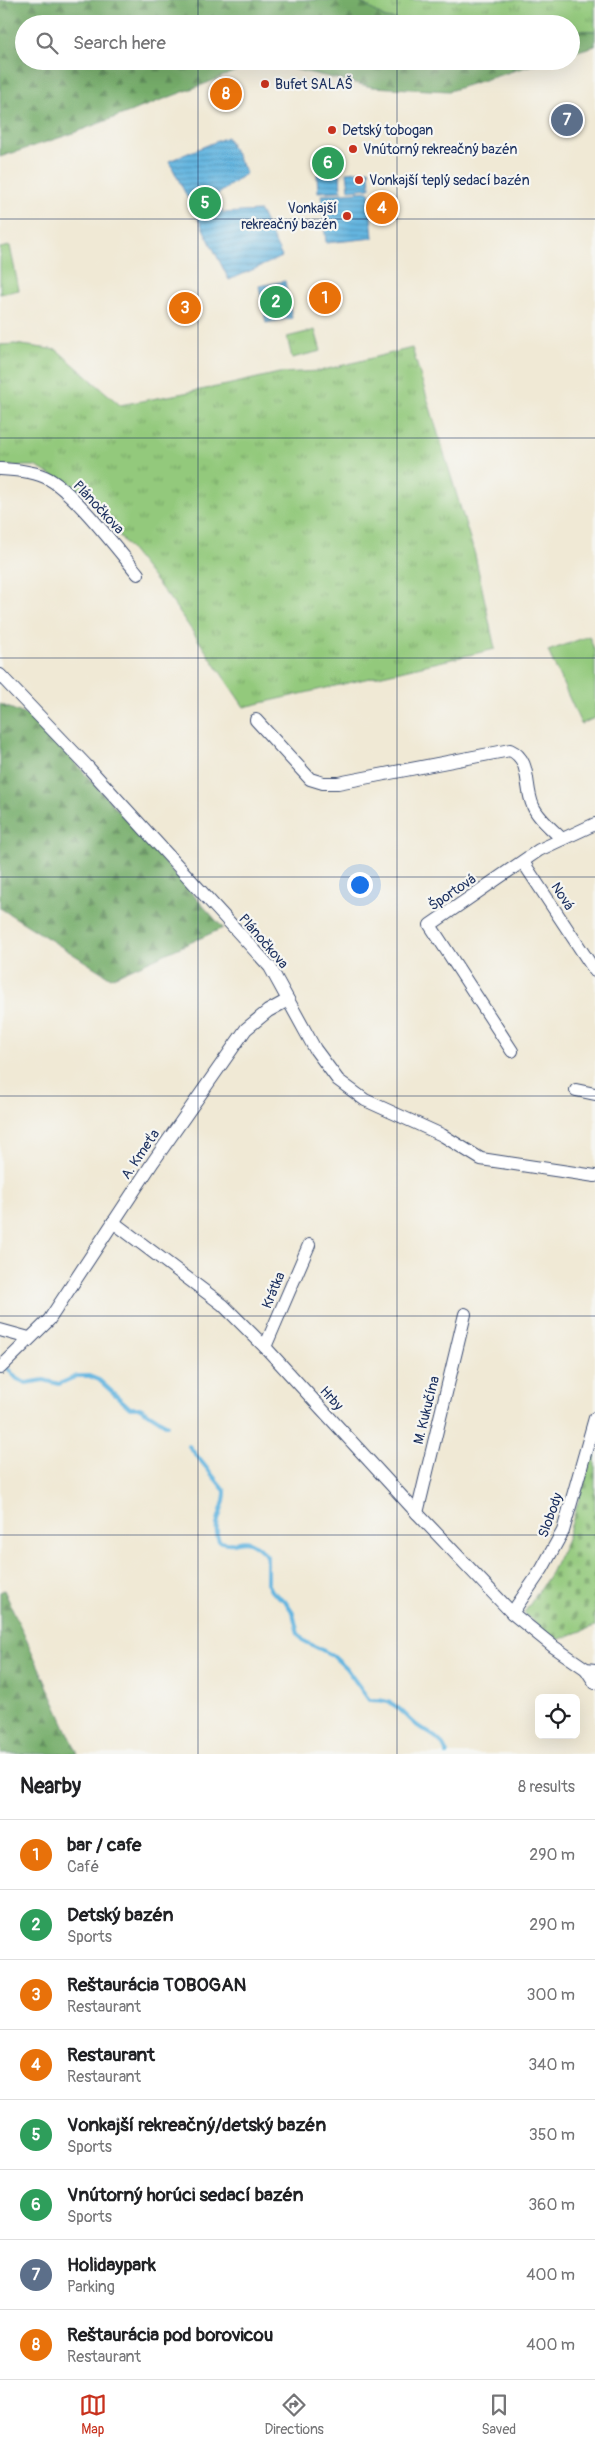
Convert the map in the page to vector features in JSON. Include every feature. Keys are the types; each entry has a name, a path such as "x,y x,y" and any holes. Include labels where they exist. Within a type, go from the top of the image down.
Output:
{"street":[{"name":"Plánočkova","path":"0,469 18,470 46,478 69,494 138,574"},
{"name":"Plánočkova","path":"0,674 86,765 270,967 315,1049 338,1080 365,1100 442,1135 480,1159 595,1176"},
{"path":"256,720 310,779 323,783 338,783 510,750 519,754 524,763 533,806 562,838"},
{"name":"Športová","path":"512,1051 430,925 539,850 595,824"},
{"name":"Nová","path":"523,862 595,971"},
{"name":"A. Kmeťa","path":"0,1368 49,1320 113,1222 246,1029 268,1011 288,1000"},
{"path":"576,1090 595,1094"},
{"name":"Hrby","path":"113,1222 223,1305 265,1347 417,1513 512,1613 554,1647 591,1670"},
{"name":"Krátka","path":"265,1347 309,1245"},
{"name":"M. Kukučína","path":"417,1513 465,1314"},
{"path":"0,1330 29,1338"},
{"name":"Slobody","path":"512,1613 542,1569 563,1531 595,1418"},
{"path":"591,1670 595,1683"}],"green space":[{"path":"0,0 357,0 380,15 15,15 15,70 238,70 68,135 0,157"},
{"path":"357,0 595,0 595,31 580,30 580,15 380,15"},
{"path":"580,30 595,31 595,46 580,50"},
{"path":"298,70 516,70 449,91 372,87"},
{"path":"10,246 19,290 0,294 0,248"},
{"path":"315,330 321,351 292,358 287,337"},
{"path":"15,344 57,350 120,405 227,385 279,373 320,371 412,348 475,555 495,649 244,707 173,603 88,496 35,466 0,466 0,345"},
{"path":"589,636 595,651 595,718 581,724 548,651"},
{"path":"0,704 36,719 223,928 111,978 0,908"},
{"path":"592,1456 595,1456 595,1626 555,1641 524,1613 551,1573 566,1542"},
{"path":"4,1590 78,1754 0,1754 0,1592"}],"water":[{"path":"227,137 246,173 216,196 223,213 260,211 282,257 229,280 169,161"},
{"name":"Vonkajší teplý sedací bazén","path":"369,170 370,188 349,190 347,172"},
{"path":"340,173 341,191 318,192 317,174"},
{"name":"Vonkajší rekreačný bazén","path":"369,191 373,238 326,243 321,195"},
{"path":"285,281 292,318 266,323 259,286"}],"waterway":[{"path":"7,1368 17,1379 26,1383 44,1380 59,1384 77,1376 89,1376 99,1380 130,1408 140,1408 167,1425"},
{"path":"189,1446 225,1491 217,1528 219,1541 227,1543 246,1541 252,1543 267,1556 267,1583 271,1591 285,1601 293,1613 298,1634 304,1641 332,1655 346,1668 369,1700 384,1701 395,1706 418,1726 436,1738 447,1754"}],"place":[{"name":"Bufet SALAŠ","path":"265,84"},
{"name":"Reštaurácia pod borovicou","path":"226,94"},
{"name":"Holidaypark","path":"567,120"},
{"name":"Detský tobogan","path":"332,130"},
{"name":"Vnútorný rekreačný bazén","path":"353,149"},
{"name":"Vnútorný horúci sedací bazén","path":"328,163"},
{"name":"Vonkajší teplý sedací bazén","path":"359,180"},
{"name":"Vonkajší rekreačný/detský bazén","path":"205,203"},
{"name":"Restaurant","path":"382,208"},
{"name":"Vonkajší rekreačný bazén","path":"347,216"},
{"name":"bar / cafe","path":"325,298"},
{"name":"Detský bazén","path":"276,302"},
{"name":"Reštaurácia TOBOGAN","path":"185,308"}]}
